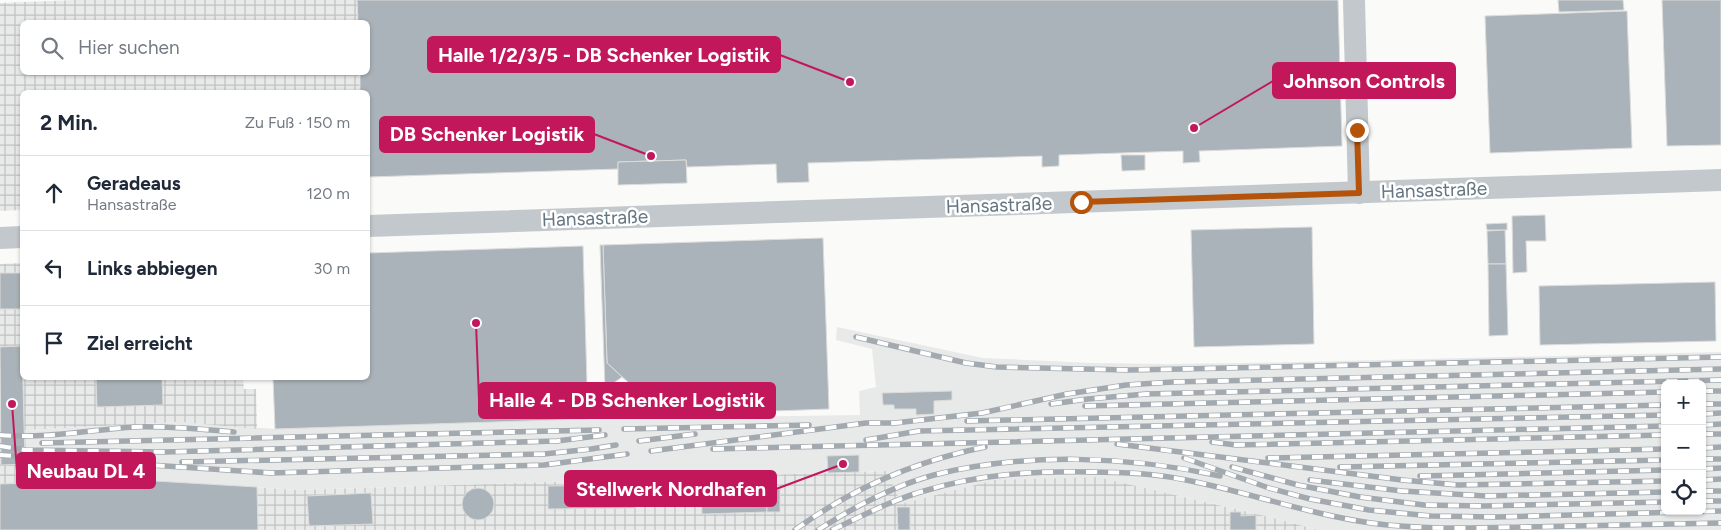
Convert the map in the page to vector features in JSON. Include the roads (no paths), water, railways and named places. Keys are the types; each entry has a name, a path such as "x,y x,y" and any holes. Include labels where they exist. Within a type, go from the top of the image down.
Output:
{"street":[{"path":"1354,0 1359,193"},
{"name":"Hansastraße","path":"370,226 1721,180"},
{"path":"0,238 20,237"}],"railway":[{"path":"856,337 966,363 997,367 1129,370 1721,357"},
{"path":"651,451 866,423 895,423 982,413 1067,394 1126,385 1173,382 1721,369"},
{"path":"1051,404 1146,394 1721,380"},
{"path":"1706,391 1721,391"},
{"path":"1085,406 1661,392"},
{"path":"1706,404 1721,404"},
{"path":"967,421 1661,405"},
{"path":"1706,414 1721,413"},
{"path":"866,440 919,431 1661,415"},
{"path":"1706,425 1721,424"},
{"path":"624,429 809,425"},
{"path":"713,449 1661,426"},
{"path":"0,435 34,436 134,427 234,432"},
{"path":"42,443 599,430"},
{"path":"639,441 695,434"},
{"path":"1706,434 1721,434"},
{"path":"0,446 25,450 165,452 557,441 605,435"},
{"path":"1212,442 1236,445 1661,435"},
{"path":"1117,444 1402,480 1458,485 1661,481"},
{"path":"182,462 544,454 616,445"},
{"path":"795,530 816,515 885,478 934,460 985,447"},
{"path":"1706,448 1721,447"},
{"path":"1268,458 1661,449"},
{"path":"0,455 271,473 544,465 627,454"},
{"path":"1184,458 1269,488 1310,499 1369,510 1431,516 1496,517 1721,511"},
{"path":"818,530 860,505 904,485 934,475 1005,463 1077,459 1114,461 1150,464 1220,476"},
{"path":"1706,459 1721,459"},
{"path":"1340,467 1661,460"},
{"path":"1232,467 1298,485 1360,497 1424,505 1484,506 1661,502"},
{"path":"1706,469 1721,468"},
{"path":"1420,476 1661,470"},
{"path":"832,530 900,499 945,485 986,477 1027,473 1069,472 1147,474 1170,477 1323,514 1390,525 1468,528 1721,523"},
{"path":"1706,480 1721,479"},
{"path":"1310,480 1402,491 1486,496 1661,492"},
{"path":"1706,491 1721,491"},
{"path":"1706,501 1721,501"}],"place":[{"name":"Halle 1/2/3/5 - DB Schenker Logistik","path":"850,82"},
{"name":"Johnson Controls","path":"1194,128"},
{"name":"DB Schenker Logistik","path":"651,156"},
{"name":"Halle 4 - DB Schenker Logistik","path":"476,323"},
{"name":"Neubau DL 4","path":"12,404"},
{"name":"Stellwerk Nordhafen","path":"843,464"}]}
